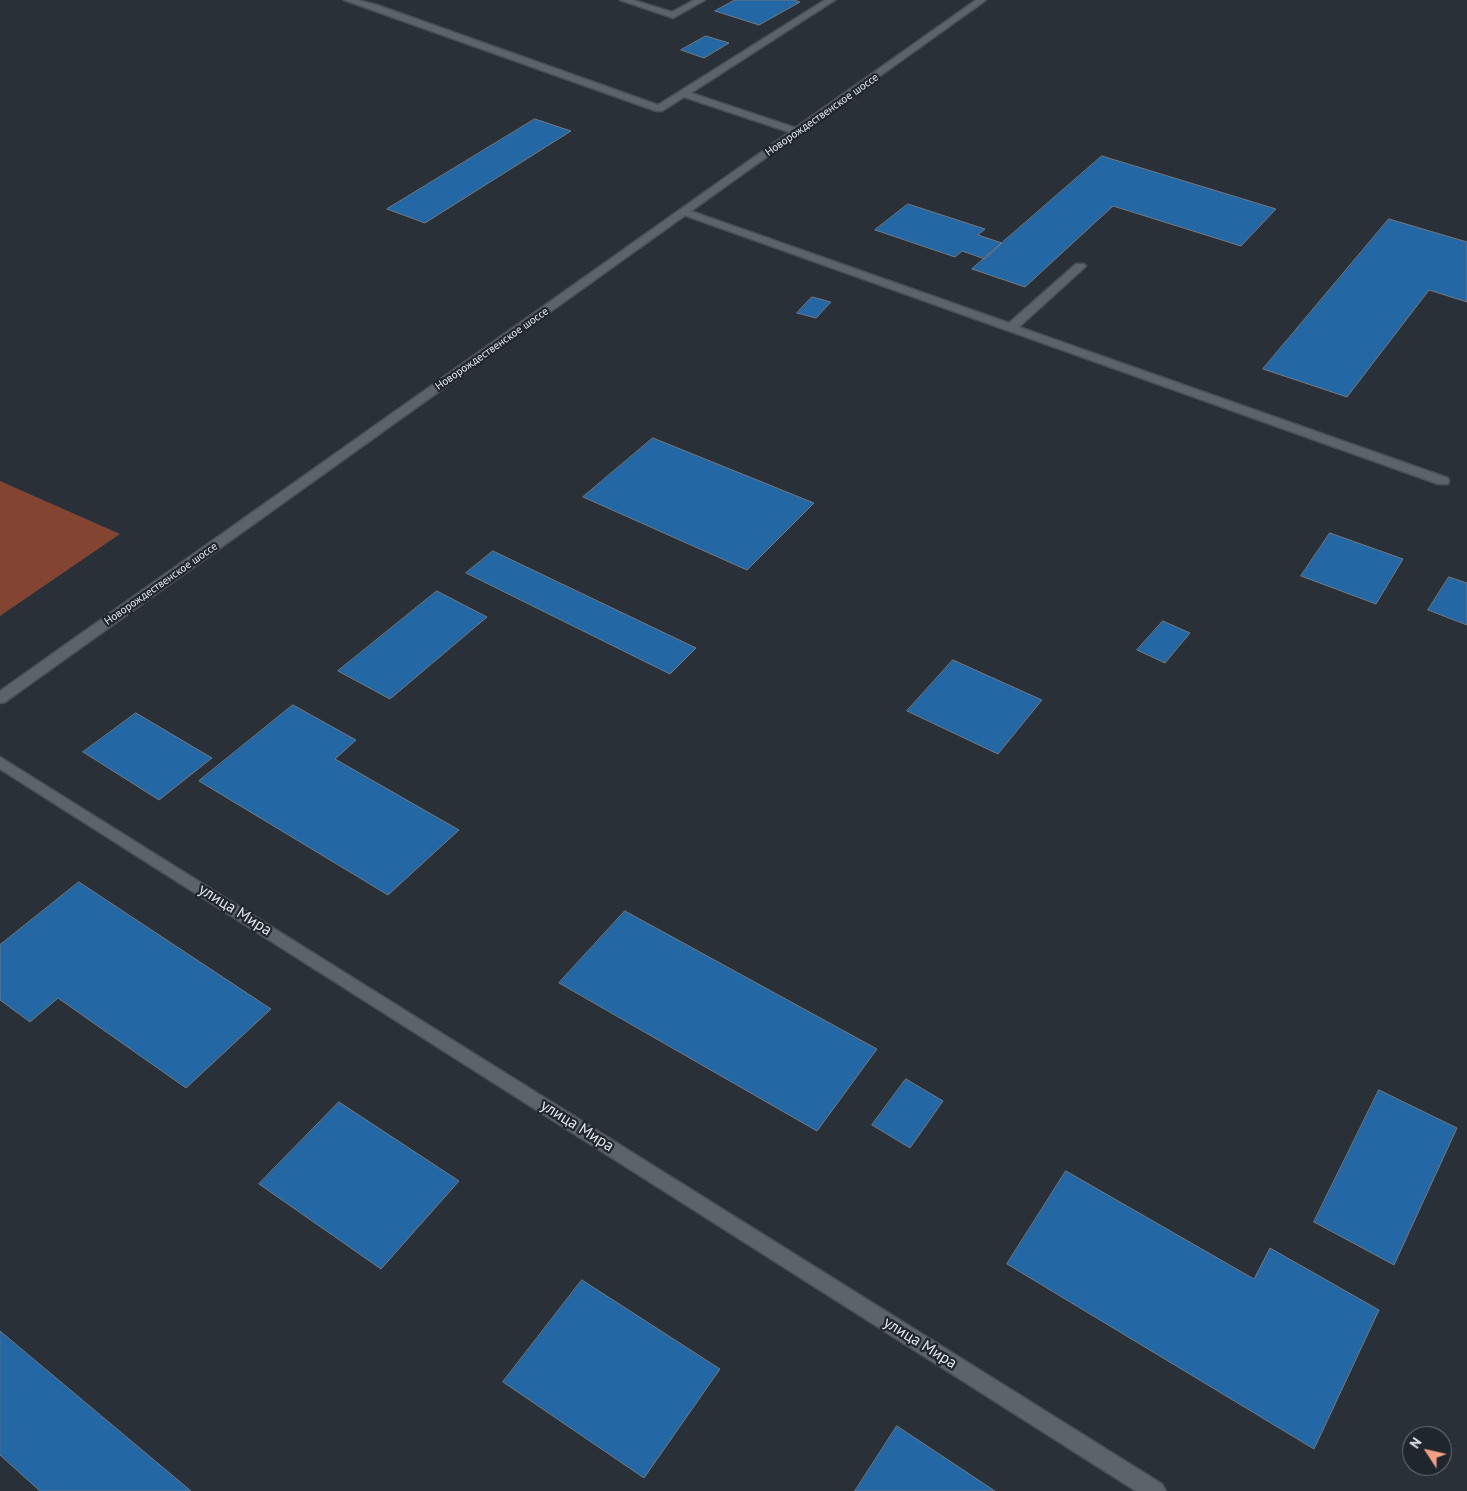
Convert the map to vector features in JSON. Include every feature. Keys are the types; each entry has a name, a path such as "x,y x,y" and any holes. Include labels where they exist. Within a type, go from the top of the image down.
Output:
{"main road":[{"path":"348,0 374,7 659,109 831,0"},
{"path":"624,0 673,14 701,0"},
{"name":"Новорождественское шоссе","path":"0,698 982,0"},
{"path":"684,94 798,132"},
{"path":"685,212 1443,481"},
{"path":"1012,327 1080,266"},
{"name":"улица Мира","path":"0,762 1155,1491"}],"shaded area":[{"path":"0,481 120,534 0,616"}],"building":[{"path":"735,0 794,0 800,2 759,25 715,11"},
{"path":"706,36 729,43 704,58 681,50"},
{"path":"535,119 571,131 425,223 387,209"},
{"path":"1102,156 1276,209 1241,246 1113,206 1025,287 972,269"},
{"path":"908,204 985,229 978,235 1002,243 985,259 962,251 955,257 875,230"},
{"path":"1389,219 1467,242 1467,302 1429,290 1347,397 1263,369"},
{"path":"812,297 831,302 816,318 797,313"},
{"path":"653,438 814,503 747,570 583,497"},
{"path":"1330,533 1403,559 1376,604 1301,576"},
{"path":"493,551 696,648 670,674 466,573"},
{"path":"1449,577 1467,583 1467,625 1428,610"},
{"path":"437,591 487,617 390,699 338,671"},
{"path":"1163,621 1190,633 1165,663 1137,650"},
{"path":"953,660 1042,700 998,754 907,711"},
{"path":"293,705 356,740 335,759 459,830 388,895 199,781"},
{"path":"136,713 212,758 159,800 83,752"},
{"path":"79,882 271,1009 186,1088 58,998 30,1022 0,1000 0,945"},
{"path":"625,911 877,1049 817,1131 559,983"},
{"path":"906,1079 943,1101 910,1148 872,1125"},
{"path":"1379,1090 1457,1128 1394,1265 1314,1222"},
{"path":"339,1102 459,1181 381,1269 259,1184"},
{"path":"1066,1171 1254,1279 1270,1248 1379,1310 1314,1449 1007,1264"},
{"path":"582,1280 720,1369 644,1478 503,1382"},
{"path":"0,1331 191,1491 40,1491 0,1455"},
{"path":"897,1426 995,1491 855,1491"}]}
